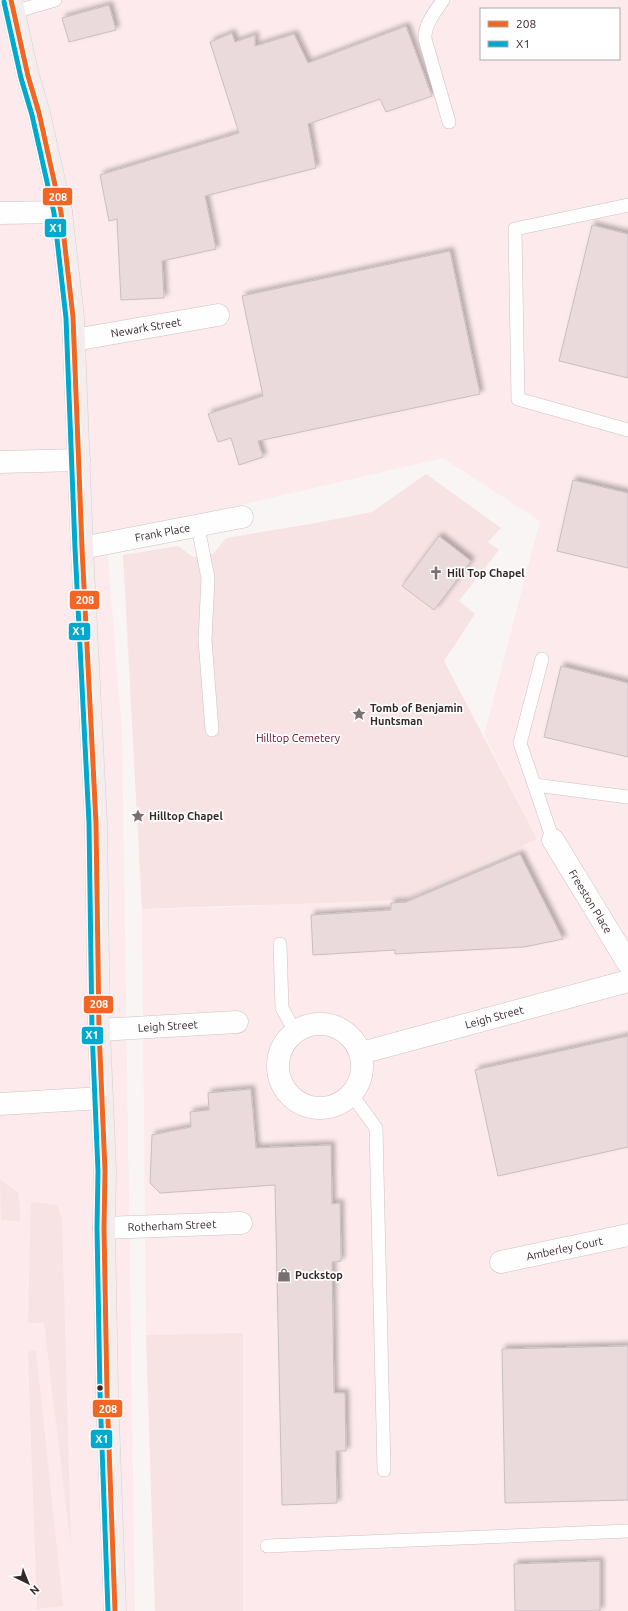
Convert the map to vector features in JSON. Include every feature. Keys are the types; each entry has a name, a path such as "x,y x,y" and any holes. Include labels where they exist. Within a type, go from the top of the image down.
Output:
{"main road":[{"path":"12,6 28,76 39,113 61,212 74,318 82,548 96,823 99,1030 105,1171 104,1228 107,1393 115,1611"}],"street":[{"path":"0,213 61,212"},
{"name":"Newark Street","path":"74,340 218,315"},
{"path":"0,462 79,460"},
{"name":"Frank Place","path":"82,548 198,527 242,517"},
{"name":"Freeston Place","path":"553,840 628,963"},
{"name":"Leigh Street","path":"361,1054 628,981"},
{"name":"Leigh Street","path":"99,1030 237,1022"},
{"path":"320,1024 333,1026 346,1032 355,1041 361,1054 363,1068 360,1082 352,1095 340,1104 327,1109 312,1108 298,1103 287,1094 280,1081 278,1068 280,1054 285,1042 295,1032 307,1026 320,1024"},
{"path":"0,1104 101,1098"},
{"name":"Rotherham Street","path":"104,1228 240,1223"},
{"name":"Amberley Court","path":"501,1262 628,1235"}],"lane":[{"path":"12,6 55,0"},
{"path":"443,0 428,24 424,34 449,122"},
{"path":"628,205 515,229 518,399 628,430"},
{"path":"198,527 208,578 205,640 212,730"},
{"path":"542,659 520,743 553,840"},
{"path":"535,785 628,797"},
{"path":"280,944 282,1008 295,1032"},
{"path":"352,1095 376,1128 384,1470"},
{"path":"267,1546 628,1531"}],"shaded area":[{"path":"0,0 628,0 628,1611 243,1611 243,1333 146,1335 142,909 235,907 312,902 537,839 484,735 540,521 443,458 106,536 122,730 135,1611 0,1611"}],"green space":[{"name":"Hilltop Cemetery","path":"426,474 501,528 488,542 499,550 459,601 475,614 444,661 537,839 403,900 142,909 123,555 178,546 193,557 213,554 226,538 372,512"},
{"path":"0,1180 19,1193 20,1221 1,1220"},
{"path":"31,1202 57,1205 62,1219 71,1547 44,1323 28,1323"},
{"path":"243,1333 243,1611 155,1611 146,1335"},
{"path":"30,1351 36,1351 63,1606 37,1609 28,1354"}],"building":[{"path":"109,5 116,30 69,42 62,18"},
{"path":"406,26 432,96 386,112 380,99 308,124 316,168 205,196 216,249 162,261 164,298 121,300 117,219 109,221 100,175 239,133 210,42 232,33 235,42 255,35 255,46 294,34 308,63"},
{"path":"592,225 628,234 628,378 559,361"},
{"path":"450,251 480,394 258,441 263,457 239,465 231,438 218,442 208,414 263,396 242,296"},
{"path":"573,480 628,493 628,568 557,551"},
{"name":"Hill Top Chapel","path":"439,536 471,561 434,610 402,586"},
{"path":"561,666 628,683 628,757 544,737"},
{"path":"520,854 563,939 524,947 395,954 395,950 313,955 311,915 391,910 391,903 406,902"},
{"path":"628,1036 628,1147 498,1176 475,1070"},
{"path":"251,1089 256,1148 331,1145 332,1204 340,1203 341,1261 332,1262 334,1393 345,1393 346,1451 336,1451 337,1503 282,1505 275,1185 160,1193 150,1183 152,1135 191,1127 190,1112 209,1110 208,1093"},
{"path":"628,1346 628,1500 505,1503 502,1349"},
{"path":"600,1561 600,1611 515,1611 514,1564"}],"transit line":[{"name":"208","path":"11,0 28,76 39,113 61,212 73,317 82,548 96,823 99,1030 105,1171 104,1228 107,1393 115,1611"},
{"name":"X1","path":"4,2 54,213 66,318 75,548 89,823 92,1030 98,1171 97,1228 100,1393 108,1611"}],"place":[{"name":"Hill Top Chapel","path":"436,573"},
{"name":"Tomb of Benjamin Huntsman","path":"359,714"},
{"name":"Hilltop Chapel","path":"138,816"},
{"name":"Puckstop","path":"284,1275"}]}
